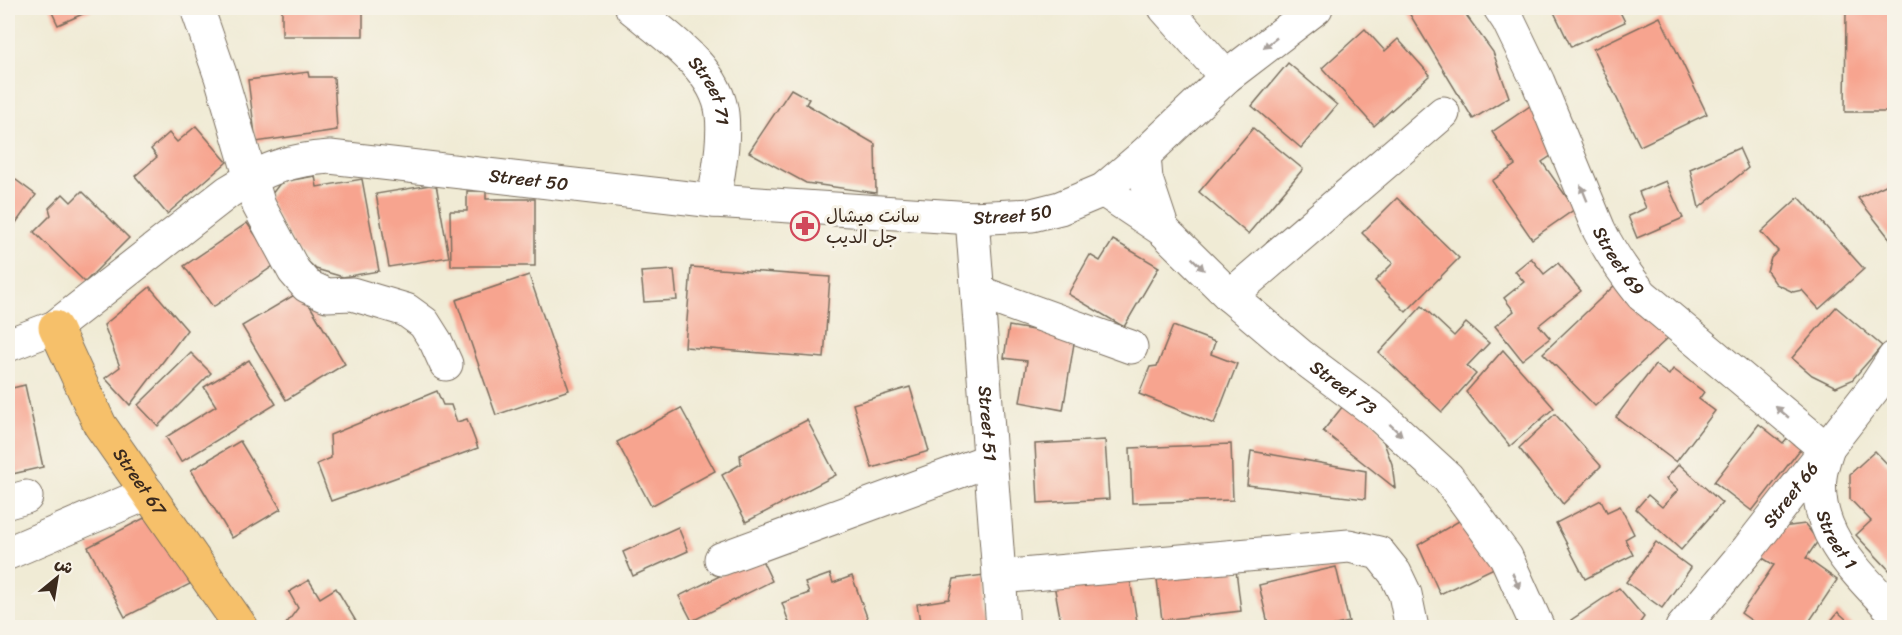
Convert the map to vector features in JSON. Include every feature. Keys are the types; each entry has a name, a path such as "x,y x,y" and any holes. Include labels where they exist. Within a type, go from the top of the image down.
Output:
{"main road":[{"name":"Street 67","path":"55,327 100,425 242,627"}],"street":[{"path":"197,8 221,77 259,206 294,271 307,286 327,295 352,294 406,310 424,323 446,364"},
{"name":"Street 71","path":"632,8 695,63 714,87 721,107 722,131 714,201"},
{"path":"1165,8 1226,77"},
{"name":"Street 50","path":"8,345 55,327 228,192 250,178 302,159 330,157 714,201 972,218 1032,214 1060,208 1103,190 1144,155 1226,77 1316,8"},
{"name":"Street 69","path":"1500,8 1538,82 1599,230 1625,275 1642,295 1827,450"},
{"path":"1230,296 1443,113"},
{"path":"1144,155 1146,179 1163,230"},
{"name":"Street 73","path":"1103,190 1163,230 1230,296 1301,356 1376,412 1448,478 1506,557 1538,627"},
{"name":"Street 51","path":"972,218 1003,627"},
{"path":"978,292 1131,347"},
{"name":"Street 66","path":"1682,627 1827,450 1894,358"},
{"name":"Street 1","path":"1827,450 1820,478 1821,507 1830,535 1845,559 1894,612"},
{"path":"721,559 990,460"},
{"path":"8,553 148,493"},
{"path":"999,577 1349,546 1379,553 1395,573 1405,594 1412,627"}],"building":[{"path":"50,8 96,8 58,25"},
{"path":"282,8 363,8 363,36 282,36"},
{"path":"397,8 443,8 442,14 397,10"},
{"path":"1406,8 1461,8 1493,52 1509,97 1473,119"},
{"path":"1552,8 1618,8 1625,22 1571,47"},
{"path":"1846,8 1894,8 1894,112 1845,112"},
{"path":"1660,17 1707,114 1640,146 1593,49"},
{"path":"1365,29 1385,51 1398,39 1430,75 1374,126 1322,68"},
{"path":"1288,63 1337,105 1301,148 1252,106"},
{"path":"308,72 309,77 334,77 337,130 256,142 248,80"},
{"path":"791,89 809,99 806,104 875,144 876,193 806,183 749,152"},
{"path":"1530,106 1560,150 1542,162 1575,209 1532,239 1492,181 1515,165 1492,132"},
{"path":"196,126 227,162 167,214 135,176 157,157 151,149 169,133 177,142"},
{"path":"1253,128 1303,169 1248,234 1199,192"},
{"path":"1739,148 1748,168 1699,208 1690,169"},
{"path":"8,174 36,195 8,234"},
{"path":"315,176 317,187 362,179 379,271 343,277 316,269 296,250 268,199 281,182"},
{"path":"1666,181 1683,218 1637,238 1628,216 1646,208 1639,192"},
{"path":"1894,181 1894,244 1858,198"},
{"path":"436,184 449,257 389,267 376,194"},
{"path":"82,191 129,238 85,282 34,232 51,215 49,208 63,194 71,202"},
{"path":"467,191 486,191 486,199 535,199 535,266 451,266 450,211 467,211"},
{"path":"1799,197 1864,269 1819,309 1802,290 1793,292 1776,284 1767,271 1771,258 1778,251 1761,232"},
{"path":"1397,198 1459,258 1406,312 1375,281 1393,263 1362,233"},
{"path":"247,223 276,264 213,307 184,266"},
{"path":"1113,240 1159,267 1124,327 1068,294 1090,255 1100,261"},
{"path":"1531,258 1544,274 1558,263 1581,291 1539,325 1550,338 1522,360 1495,326 1514,311 1504,298 1524,282 1515,271"},
{"path":"691,267 830,277 824,358 685,347"},
{"path":"674,270 677,300 644,302 641,272"},
{"path":"529,275 569,390 496,415 456,300"},
{"path":"1618,282 1668,338 1595,406 1543,353"},
{"path":"150,287 187,330 130,405 105,378 120,367 104,325"},
{"path":"301,291 345,364 286,400 242,326"},
{"path":"1422,306 1454,336 1466,323 1489,343 1467,366 1476,374 1442,412 1379,353"},
{"path":"1836,307 1882,346 1852,380 1836,387 1812,375 1792,358"},
{"path":"1009,326 1075,337 1063,410 1020,402 1027,361 1004,358"},
{"path":"1173,326 1215,342 1211,354 1237,364 1214,424 1139,394 1150,367 1157,366"},
{"path":"1503,350 1554,408 1510,446 1466,392"},
{"path":"191,353 211,373 158,426 138,405"},
{"path":"249,360 276,404 181,462 166,437 216,406 204,387"},
{"path":"1655,365 1669,375 1673,369 1704,392 1699,399 1715,411 1676,462 1616,417"},
{"path":"25,385 43,467 8,475 8,389"},
{"path":"910,387 929,451 872,468 853,404"},
{"path":"437,391 443,405 451,405 457,422 467,419 478,448 331,501 317,464 331,458 330,435"},
{"path":"1347,401 1377,424 1392,464 1395,488 1323,431"},
{"path":"681,408 715,471 651,506 617,442"},
{"path":"1555,414 1601,466 1563,504 1519,448"},
{"path":"807,420 836,475 746,522 722,475 741,464 740,455"},
{"path":"1759,424 1783,443 1789,436 1802,447 1752,511 1714,482"},
{"path":"1105,440 1109,499 1038,503 1035,444"},
{"path":"240,441 281,509 232,538 191,470"},
{"path":"1231,444 1233,500 1132,503 1130,448"},
{"path":"1251,451 1366,471 1365,499 1247,485"},
{"path":"1875,451 1891,468 1894,465 1894,575 1856,535 1871,521 1850,499 1850,474"},
{"path":"1679,464 1722,503 1681,550 1636,509 1648,495 1662,507 1678,490 1666,479"},
{"path":"1601,500 1607,512 1620,506 1634,534 1625,539 1633,555 1585,579 1556,523"},
{"path":"154,513 190,584 125,617 88,547"},
{"path":"1464,518 1494,568 1440,594 1418,545"},
{"path":"1805,524 1818,541 1806,558 1837,580 1805,628 1762,628 1741,613 1774,565 1761,557 1782,527"},
{"path":"678,527 688,551 633,576 623,552"},
{"path":"1656,542 1691,568 1662,608 1626,582"},
{"path":"760,556 772,581 692,621 679,596"},
{"path":"1235,562 1241,611 1162,620 1156,571"},
{"path":"1128,567 1138,628 1062,628 1053,579"},
{"path":"1336,567 1349,622 1323,628 1269,628 1259,585"},
{"path":"830,574 833,583 852,576 871,628 791,628 782,603 809,593 805,583"},
{"path":"984,575 991,628 921,628 917,604 949,599 954,579"},
{"path":"309,580 320,598 336,588 360,628 289,628 286,624 298,608 289,592"},
{"path":"1619,588 1644,617 1636,628 1575,628 1571,620"},
{"path":"1838,612 1856,628 1825,628"}],"place":[{"name":"سانت ميشال جل الديب","path":"805,226"}]}
